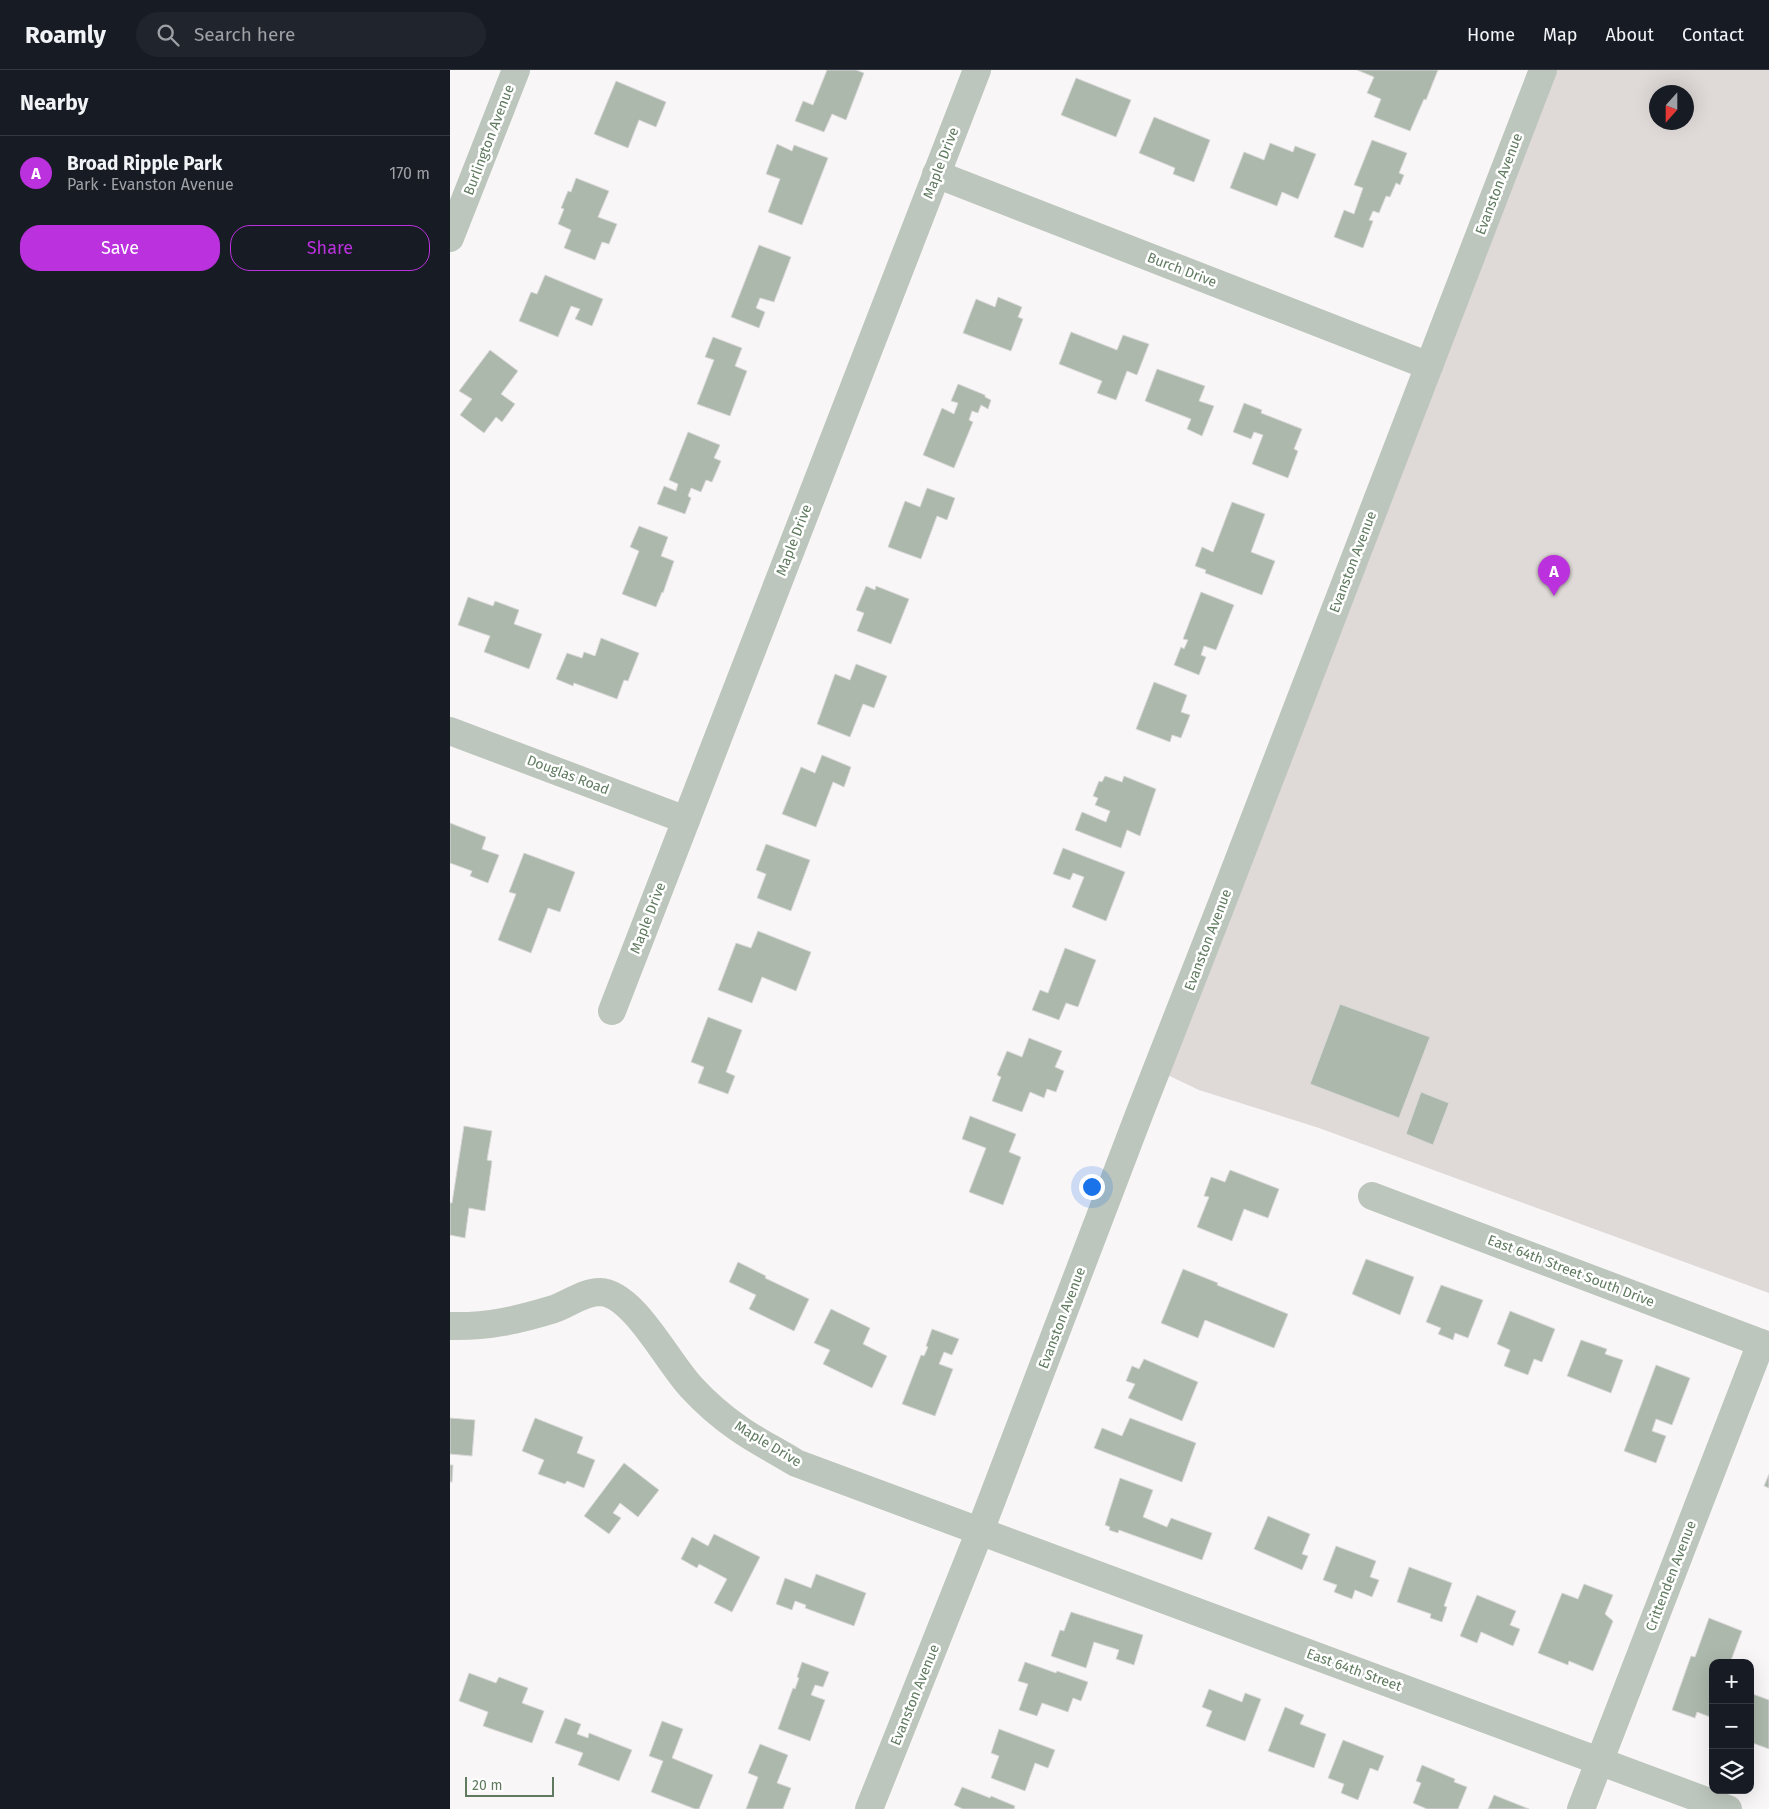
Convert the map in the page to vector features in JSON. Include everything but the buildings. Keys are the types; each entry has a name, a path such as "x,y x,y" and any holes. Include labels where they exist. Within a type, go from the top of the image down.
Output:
{"street":[{"name":"Burlington Avenue","path":"450,238 516,70"},
{"name":"Maple Drive","path":"612,1011 977,70"},
{"name":"Evanston Avenue","path":"869,1809 980,1531 1543,70"},
{"name":"Burch Drive","path":"936,174 1429,366"},
{"name":"Douglas Road","path":"450,731 686,820"},
{"name":"East 64th Street South Drive","path":"1372,1196 1765,1345"},
{"name":"Maple Drive","path":"450,1326 505,1323 556,1308 582,1295 600,1292 613,1295 625,1302 637,1316 691,1388 737,1427 796,1463 980,1531"},
{"name":"Crittenden Avenue","path":"1581,1809 1765,1345"},
{"name":"East 64th Street","path":"980,1531 1728,1809"}],"shaded area":[{"path":"1543,70 1769,70 1769,1293 1319,1128 1199,1090 1157,1070"}],"place":[{"name":"Broad Ripple Park","path":"1554,596"}]}
